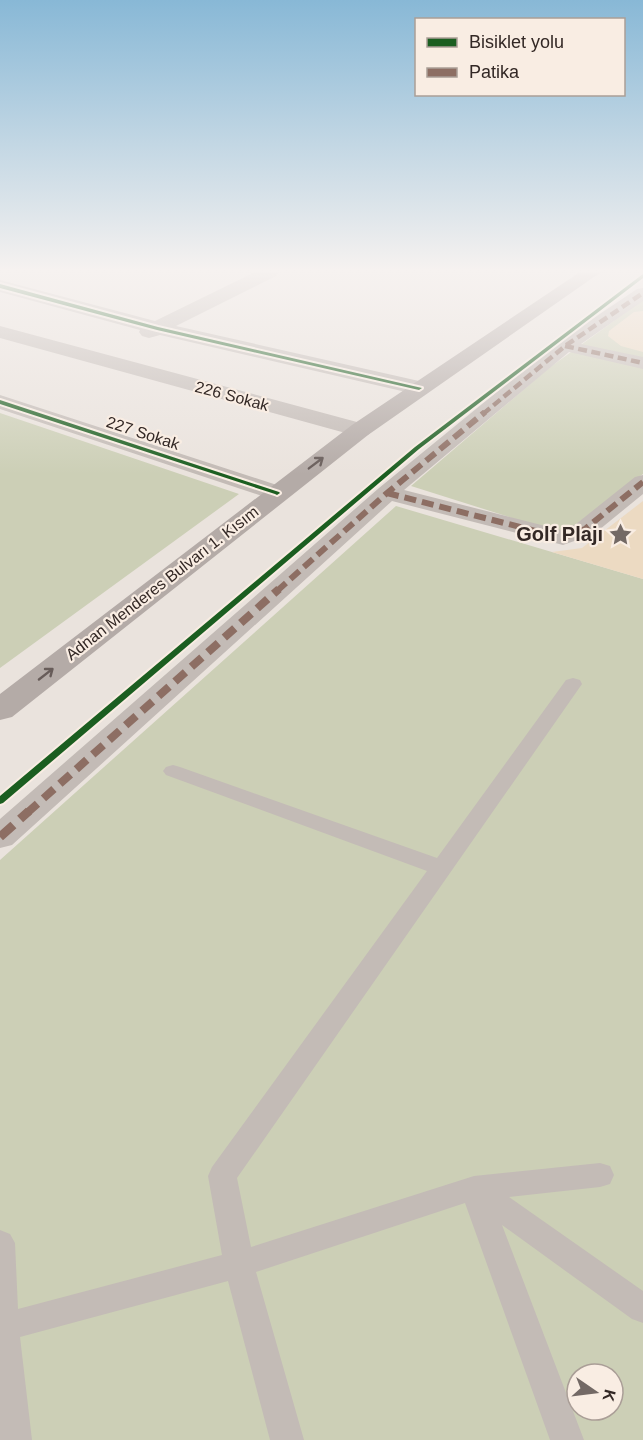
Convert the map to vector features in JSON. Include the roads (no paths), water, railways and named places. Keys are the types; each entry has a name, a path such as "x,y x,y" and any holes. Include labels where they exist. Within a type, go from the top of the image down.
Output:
{"main road":[{"name":"Adnan Menderes Bulvarı 1. Kısım","path":"0,710 360,430 492,339"}],"street":[{"name":"226 Sokak","path":"25,339 360,430"},
{"path":"94,359 135,339"},
{"path":"206,339 419,388"},
{"path":"0,837 387,493 575,339"},
{"path":"565,346 643,363"},
{"name":"227 Sokak","path":"0,402 278,492"},
{"path":"387,493 563,538 585,529 643,482"}],"lane":[{"path":"287,1440 239,1264 222,1176 573,684"},
{"path":"173,771 441,868"},
{"path":"2,1327 239,1264 474,1188 600,1175"},
{"path":"474,1188 643,1309"},
{"path":"474,1188 567,1440"},
{"path":"0,1243 2,1327 15,1440"}],"place":[{"name":"Golf Plajı","path":"621,534"}]}
